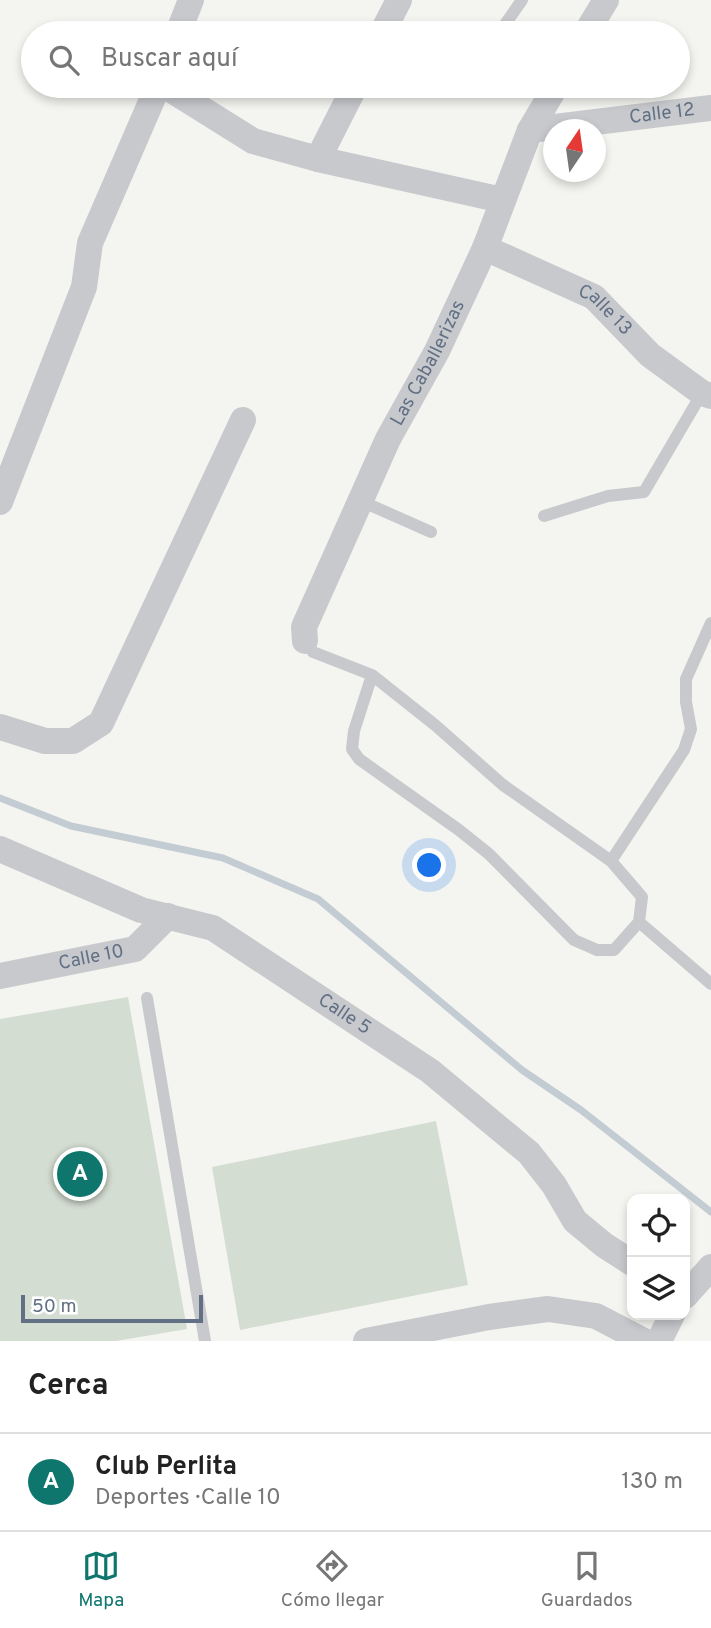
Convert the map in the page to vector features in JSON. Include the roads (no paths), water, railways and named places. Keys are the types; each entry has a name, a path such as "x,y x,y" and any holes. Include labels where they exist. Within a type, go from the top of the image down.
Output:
{"street":[{"path":"183,21 191,0"},
{"path":"388,21 399,0"},
{"path":"593,21 606,0"},
{"path":"0,502 84,287 90,243 153,98"},
{"path":"184,98 253,141 318,159 502,200"},
{"path":"318,159 349,98"},
{"name":"Las Caballerizas","path":"305,641 304,627 388,439 437,351 485,248 530,130 549,98"},
{"name":"Calle 12","path":"530,130 711,108"},
{"name":"Calle 13","path":"485,248 594,297 650,355 707,394"},
{"path":"0,727 45,741 73,741 102,723 243,420"},
{"name":"Calle 5","path":"0,849 141,910 213,928 430,1071 529,1153 554,1185 575,1221 627,1260"},
{"name":"Calle 10","path":"0,976 135,949 168,916"},
{"path":"690,1291 711,1268"},
{"path":"366,1341 548,1308 596,1317 644,1341"},
{"path":"659,1341 670,1320"}],"lane":[{"path":"507,21 522,0"},
{"path":"544,516 608,496 644,492 707,394"},
{"path":"361,501 431,532"},
{"path":"611,861 684,750 691,729 686,702 686,679 711,623"},
{"path":"305,641 313,652 372,675 435,725 503,785 611,861 642,897 639,922 614,950 597,950 574,940 489,854 359,759 352,749 354,731 372,675"},
{"path":"639,922 711,984"},
{"path":"147,998 205,1341"}],"waterway":[{"path":"0,798 71,826 223,858 318,899 522,1070 581,1110 711,1212"}],"place":[{"name":"Club Perlita","path":"80,1174"}]}
